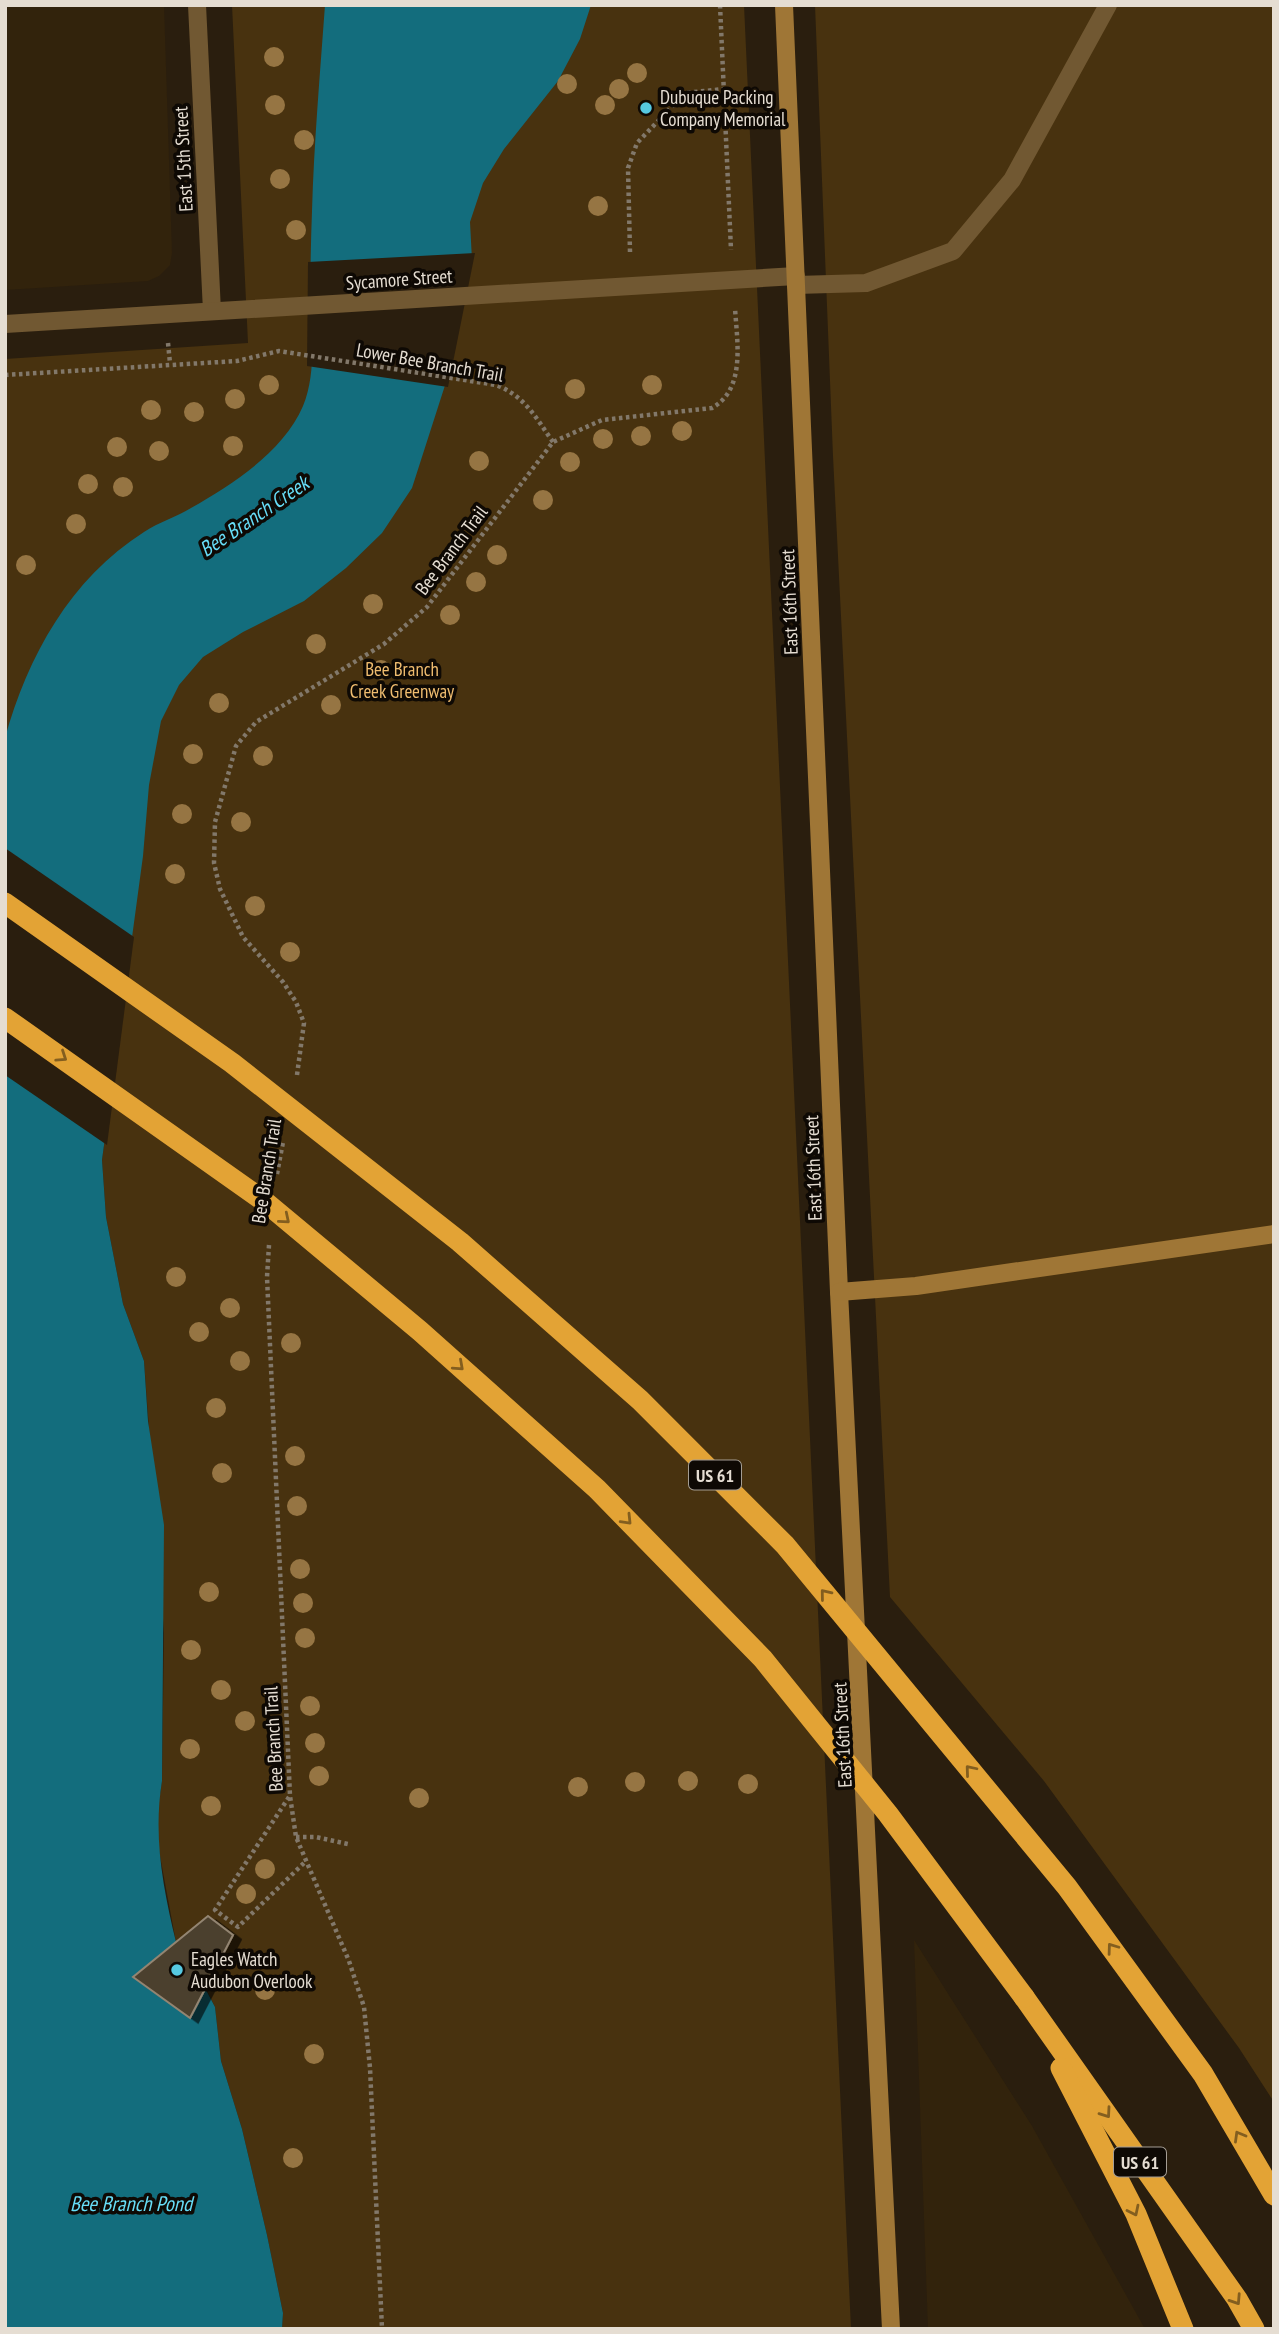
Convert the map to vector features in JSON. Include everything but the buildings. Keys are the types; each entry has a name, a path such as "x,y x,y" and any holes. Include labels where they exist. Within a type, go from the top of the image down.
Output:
{"highway":[{"name":"US 61","path":"5,903 232,1063 460,1242 640,1400 785,1545 1068,1887 1203,2074 1274,2195"},
{"name":"US 61","path":"5,1018 264,1201 420,1331 597,1489 763,1660 888,1814 1024,1997 1237,2299 1254,2329"},
{"path":"1024,1997 1136,2214 1183,2329"}],"street":[{"name":"East 15th Street","path":"197,5 212,311"},
{"name":"East 16th Street","path":"784,5 839,1292 891,2329"},
{"name":"Sycamore Street","path":"5,324 492,293 796,280 866,283 953,251 1012,180 1108,5"},
{"path":"839,1292 916,1286 1274,1234"}],"path":[{"path":"720,5 730,245"},
{"path":"630,252 628,168 632,152 685,93 724,89"},
{"name":"Bee Branch Trail","path":"296,1082 304,1023 283,982 243,937 220,889 214,863 215,822 236,746 256,722 384,644 426,607 553,442 603,420 712,408 724,401 733,390 736,373 735,316"},
{"path":"5,375 170,363 168,349"},
{"name":"Lower Bee Branch Trail","path":"170,363 237,360 279,351 468,379 513,391 525,402 553,442"},
{"name":"Bee Branch Trail","path":"276,1182 285,1132"},
{"name":"Bee Branch Trail","path":"269,1241 267,1277 290,1796 296,1837 349,1961 363,2007 370,2068 382,2329"},
{"path":"290,1796 215,1910 238,1927 306,1861"},
{"path":"296,1837 316,1837 348,1844"}],"shaded area":[{"path":"5,5 164,5 172,253 170,265 159,276 148,281 5,290"},
{"path":"914,1940 1032,2126 1145,2329 928,2329"}],"green space":[{"name":"Bee Branch Creek Greenway","path":"232,5 744,5 851,2329 282,2329 283,2313 267,2235 242,2129 221,2061 215,2007 206,1989 190,2018 158,1845 157,1814 162,1781 164,1633 144,1361 123,1304 106,1217 102,1160 131,935 5,848 5,359 248,343"},
{"path":"815,5 1274,5 1274,2102 1239,2048 1044,1781 890,1597 833,456"}],"water":[{"name":"Bee Branch Pond","path":"325,5 591,5 580,39 558,81 504,149 483,183 470,222 472,260 448,376 412,488 382,533 346,568 304,601 243,632 203,657 179,685 161,721 149,785 143,856 102,1160 106,1217 123,1304 144,1361 148,1421 164,1525 159,1842 163,1882 176,1942 133,1977 190,2018 205,1988 215,2007 221,2061 242,2129 267,2235 283,2313 282,2329 5,2329 5,738 26,678 40,649 55,622 94,572 144,532 207,499 240,477 283,438 303,406 312,366 313,185"}],"pier":[{"path":"475,253 448,387 307,366 308,262"},
{"path":"5,848 134,937 107,1145 5,1075"}],"place":[{"name":"Dubuque Packing Company Memorial","path":"646,108"},
{"name":"Eagles Watch Audubon Overlook","path":"177,1970"}],"water label":[{"name":"Bee Branch Creek","path":"254,516"}]}
